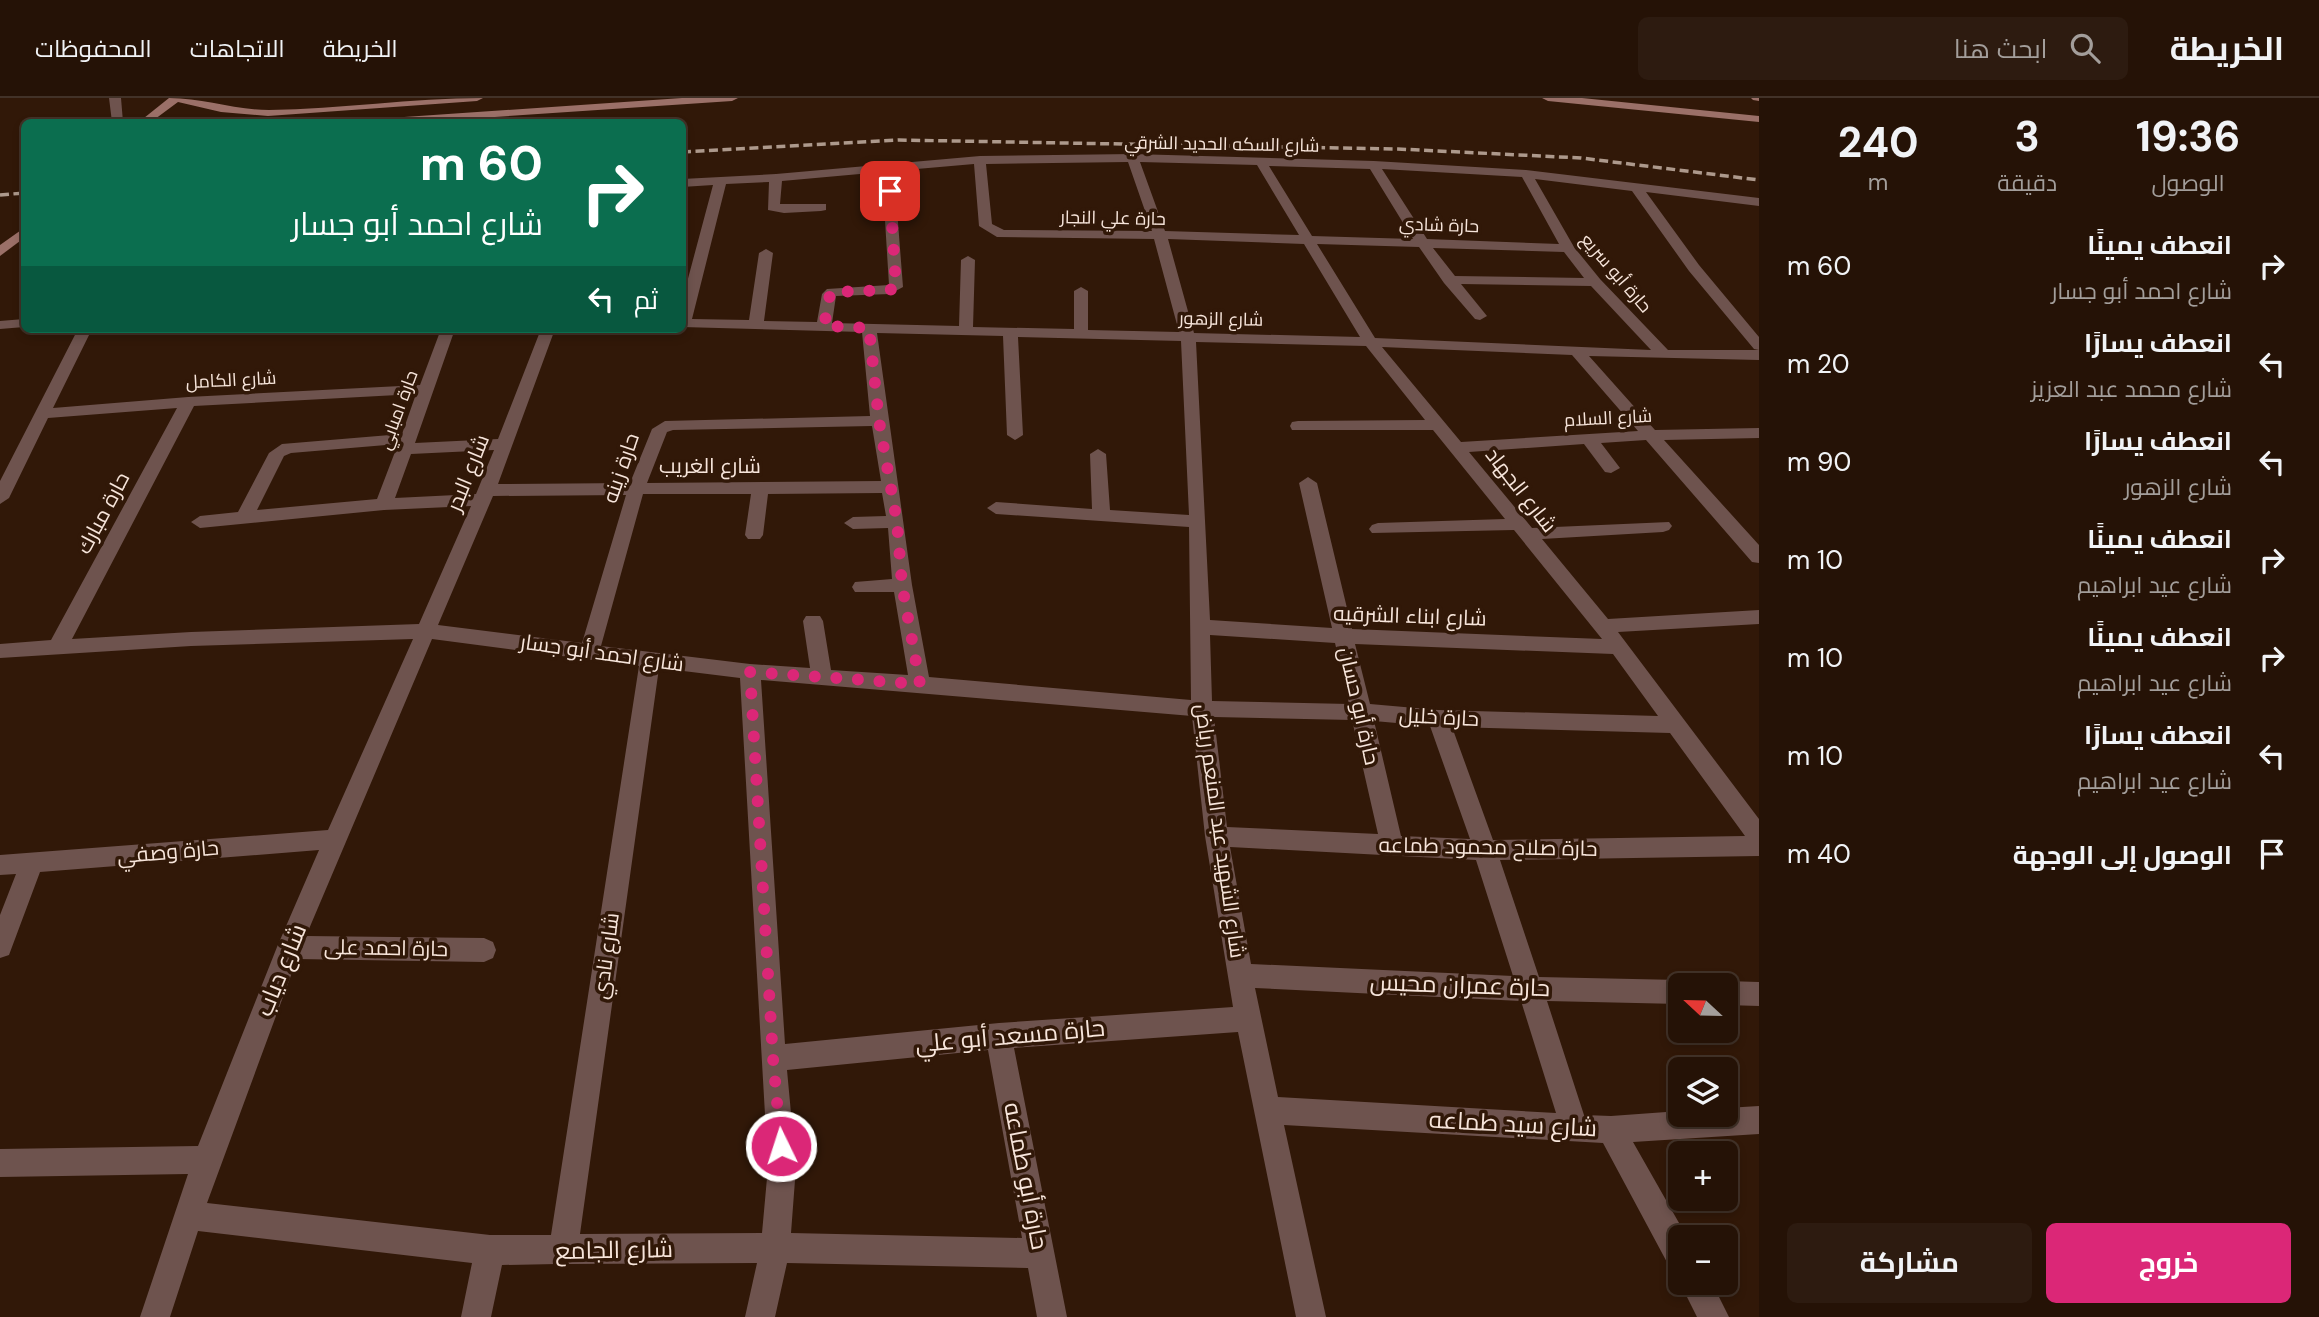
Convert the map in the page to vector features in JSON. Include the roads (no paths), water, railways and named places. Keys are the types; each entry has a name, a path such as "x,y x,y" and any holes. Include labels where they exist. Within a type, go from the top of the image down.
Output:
{"street":[{"path":"115,98 118,119"},
{"path":"148,119 176,98 221,109 268,113 477,98"},
{"path":"420,119 732,98"},
{"path":"1548,98 1759,118"},
{"name":"شارع السكه الحديد الشرقي","path":"686,184 980,160 1133,158 1374,165 1526,174 1759,202"},
{"name":"شارع الشهيد عبد المنعم رياض","path":"1133,158 1160,235 1188,338 1198,522 1202,709 1217,836 1239,975 1311,1317"},
{"name":"حارة علي النجار","path":"980,160 986,226 989,230 1002,234 1309,239"},
{"name":"شارع الجهاد","path":"1261,162 1370,342 1459,447 1603,626 1759,837"},
{"path":"1374,165 1394,202 1422,244 1480,316"},
{"path":"824,326 832,292 890,290 896,287 888,167"},
{"name":"حارة أبو سريع","path":"1526,174 1568,248 1595,282 1664,355"},
{"path":"776,178 773,207 821,207"},
{"path":"686,312 720,182"},
{"path":"1634,185 1703,281 1759,346"},
{"path":"1108,219 1111,235"},
{"path":"0,252 21,234"},
{"name":"حارة شادي","path":"1309,239 1568,248"},
{"path":"756,324 766,253"},
{"path":"966,330 968,260"},
{"path":"1449,280 1595,282"},
{"path":"1080,291 1081,335"},
{"path":"0,325 21,323"},
{"name":"شارع الزهور","path":"686,323 1370,342 1664,355 1759,355"},
{"path":"869,328 879,421 897,522 902,585 920,684"},
{"path":"1010,332 1014,435"},
{"path":"0,498 83,333"},
{"name":"حارة امبابي","path":"384,504 446,333"},
{"name":"شارع البدر","path":"425,631 485,495 547,333"},
{"path":"1576,352 1759,557"},
{"name":"شارع الكامل","path":"40,414 425,388"},
{"name":"حارة مبارك","path":"58,646 188,402"},
{"name":"حارة زينه","path":"589,653 636,489 657,432 665,426 879,421"},
{"path":"1298,426 1439,425"},
{"name":"شارع السلام","path":"1459,447 1650,435 1759,433"},
{"path":"1588,438 1611,468"},
{"path":"245,517 277,453 288,448 505,444"},
{"path":"1098,454 1101,515"},
{"name":"حارة أبو حسان","path":"1308,483 1392,846"},
{"name":"شارع الغريب","path":"201,522 485,495 636,489 891,487"},
{"path":"754,535 760,490"},
{"path":"996,508 1198,522"},
{"path":"853,523 897,522"},
{"path":"1378,529 1663,526"},
{"path":"862,587 902,585"},
{"path":"1603,626 1759,617"},
{"path":"813,621 822,678"},
{"name":"شارع ابناء الشرقيه","path":"1201,627 1343,636 1618,647"},
{"name":"شارع احمد أبو جسار","path":"0,651 58,646 425,631 750,672 1202,709"},
{"name":"شارع دياب","path":"155,1317 206,1160 289,947 425,631"},
{"name":"شارع نادي","path":"563,1252 650,661"},
{"path":"750,672 782,1167 775,1248 760,1317"},
{"name":"حارة خليل","path":"1202,709 1361,712 1438,718 1676,725"},
{"path":"1438,718 1485,850 1574,1126"},
{"name":"حارة صلاح محمود طماعه","path":"1217,836 1485,850 1759,846"},
{"name":"حارة وصفي","path":"0,865 336,839"},
{"path":"0,947 32,863"},
{"name":"حارة احمد على","path":"289,947 484,950"},
{"name":"حارة عمران محيس","path":"1239,975 1529,989 1668,992"},
{"path":"1738,993 1759,994"},
{"name":"حارة مسعد أبو علي","path":"773,1058 999,1036 1248,1019"},
{"name":"حارة أبو طماعه","path":"999,1036 1052,1317"},
{"name":"شارع سيد طماعه","path":"1266,1110 1611,1130 1759,1120"},
{"path":"1611,1130 1668,1233"},
{"path":"0,1163 206,1160"},
{"name":"شارع الجامع","path":"190,1215 490,1250 563,1252 775,1248 1040,1253"},
{"path":"476,1317 490,1250"},
{"path":"1702,1295 1714,1317"}],"railway":[{"path":"686,152 899,140 1398,149 1581,158 1759,180"},
{"path":"0,195 21,193"}]}
